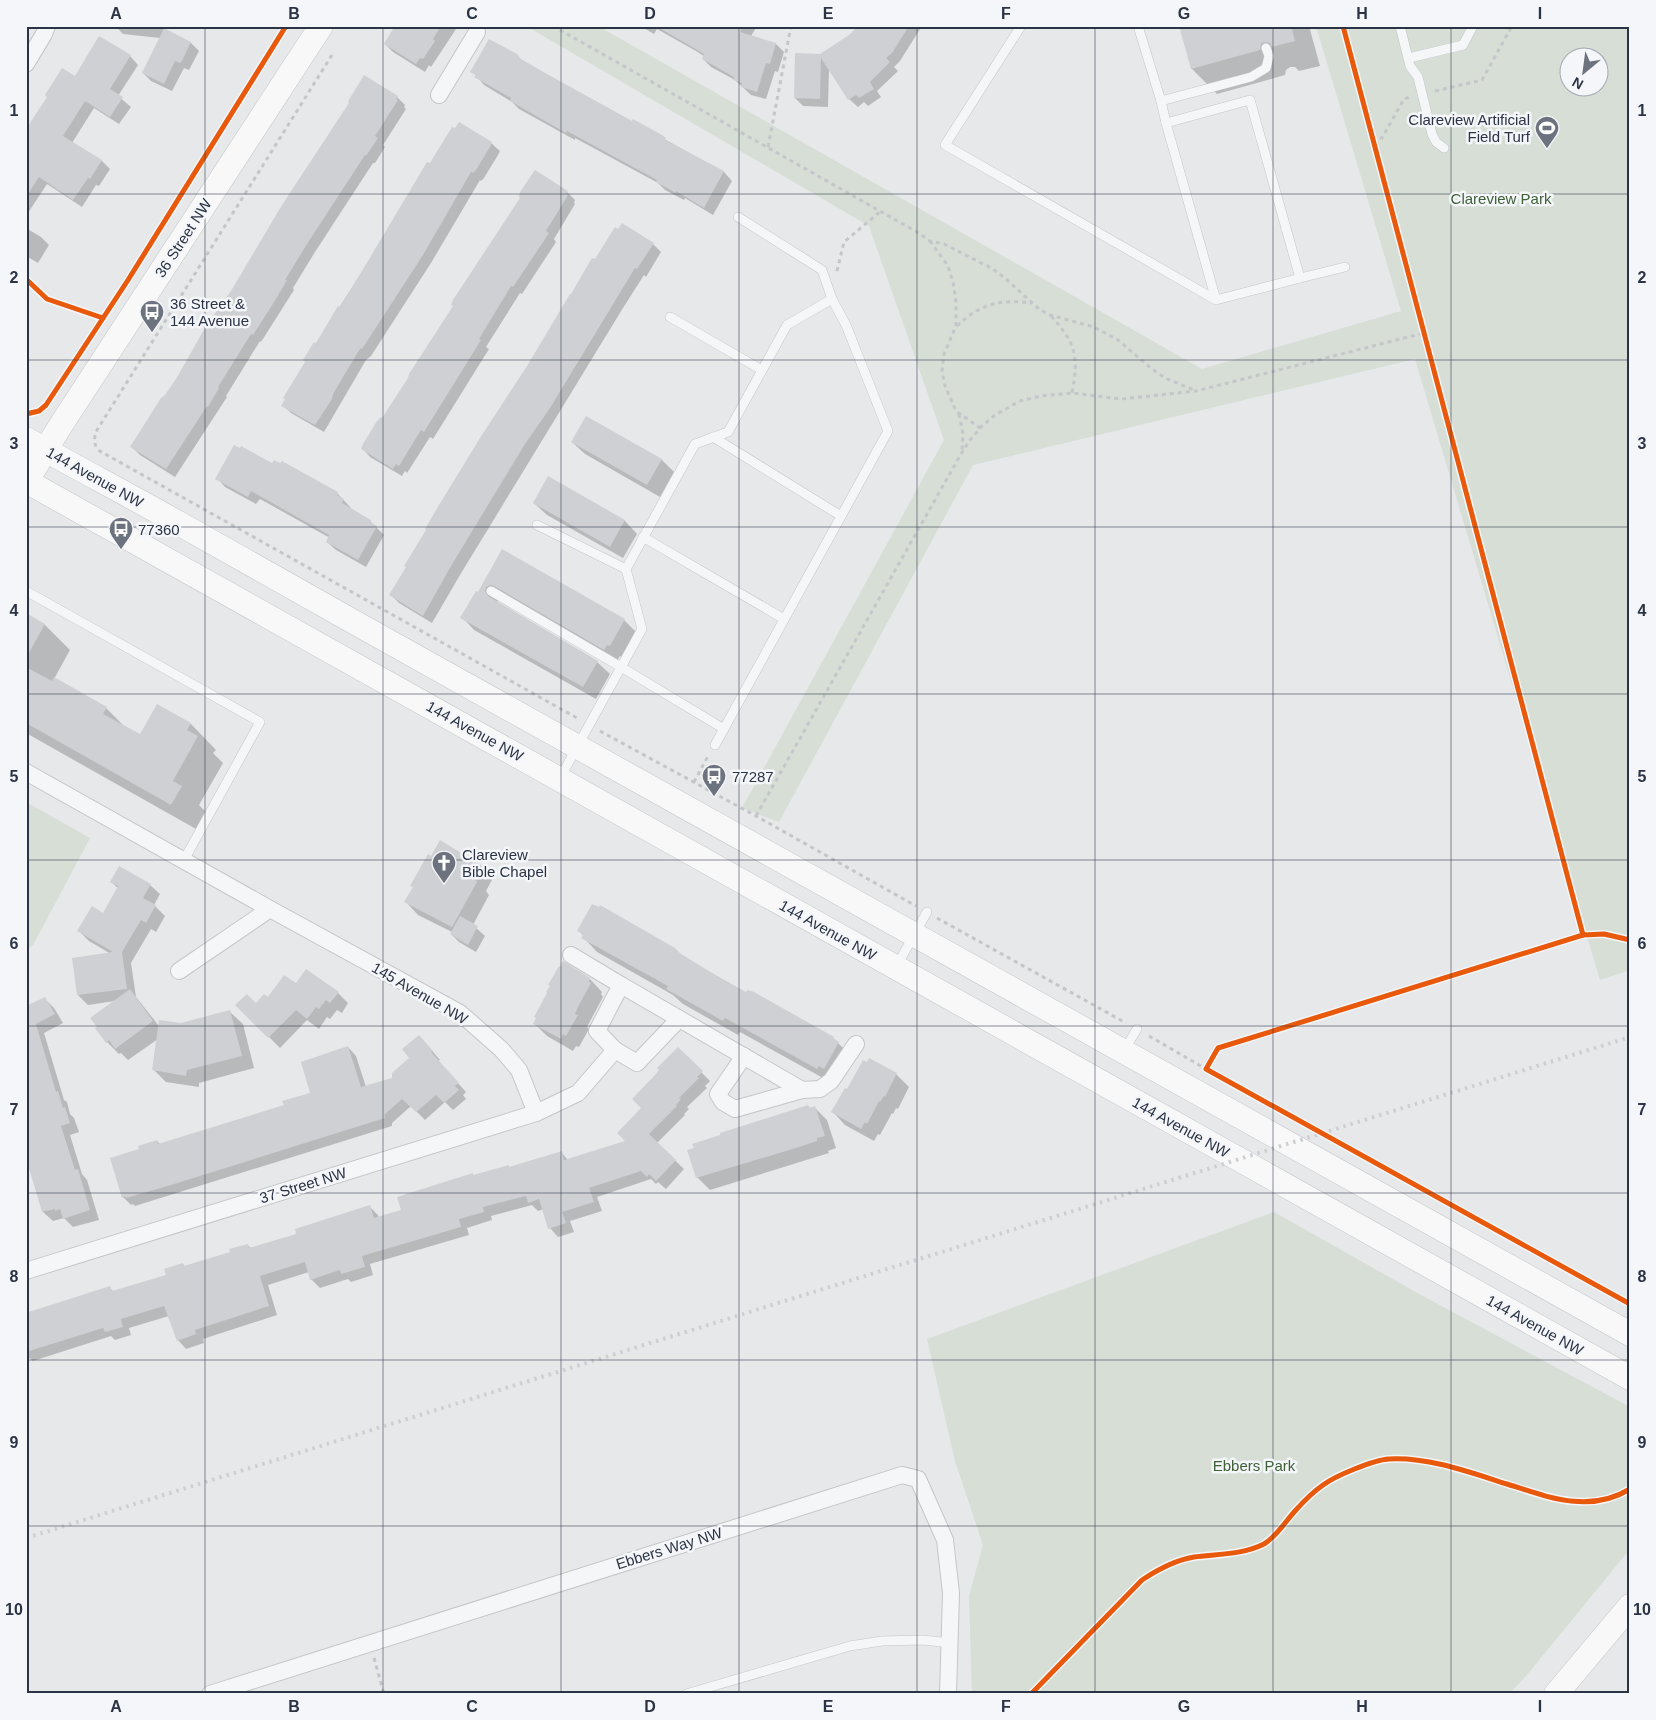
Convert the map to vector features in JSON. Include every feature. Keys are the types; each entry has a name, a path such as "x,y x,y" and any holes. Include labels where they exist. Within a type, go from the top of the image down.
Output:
{"main road":[{"name":"36 Street NW","path":"26,481 36,445 321,26"},
{"name":"144 Avenue NW","path":"36,445 175,521 913,936 1630,1334"},
{"name":"144 Avenue NW","path":"26,481 1630,1378"},
{"path":"1556,1694 1630,1606"}],"street":[{"path":"26,64 47,26"},
{"path":"439,95 477,32"},
{"name":"145 Avenue NW","path":"26,772 460,1013 502,1049 519,1070 536,1113"},
{"path":"180,971 270,909"},
{"path":"571,955 802,1090"},
{"path":"621,985 597,1031 615,1050 637,1063 679,1019"},
{"path":"744,1056 718,1094 723,1102 734,1109 802,1090 820,1089 831,1081 856,1044"},
{"name":"37 Street NW","path":"26,1270 536,1113 578,1093 615,1050"},
{"name":"Ebbers Way NW","path":"210,1694 902,1475 918,1479 945,1540 951,1593 948,1694"}],"lane":[{"path":"1020,26 945,145 1216,300 1345,268"},
{"path":"1138,26 1161,101 1216,300"},
{"path":"1400,26 1410,66 1418,77 1432,134 1436,142 1444,148"},
{"path":"1408,58 1463,45 1473,26"},
{"path":"1161,101 1251,77 1266,68 1269,56 1266,48"},
{"path":"1166,123 1250,100 1300,278"},
{"path":"715,745 888,430 846,325 832,299 822,270 738,217"},
{"path":"560,779 642,629 626,569 695,444 728,432 787,325 832,299"},
{"path":"670,317 762,370"},
{"path":"713,437 841,516"},
{"path":"537,524 626,569"},
{"path":"643,537 784,619"},
{"path":"26,591 260,722 184,860"},
{"path":"491,591 724,729"},
{"path":"895,968 927,912"},
{"path":"1123,1052 1136,1030"},
{"path":"686,1694 850,1646 882,1641 923,1640 950,1643"}],"path":[{"path":"553,26 930,241 944,260 953,282 956,301 956,326 944,354 942,371 945,386 949,399 959,413 980,428"},
{"path":"768,147 791,26"},
{"path":"1432,92 1482,80 1512,26"},
{"path":"1372,140 1382,138 1404,99 1413,96"},
{"path":"1370,131 1375,150"},
{"path":"832,299 844,242 880,211"},
{"path":"930,241 944,244 993,269 1032,304 1050,315 1094,327 1118,340 1152,370 1165,378 1196,391"},
{"path":"956,326 970,314 991,304 1017,302 1032,304"},
{"path":"1050,315 1070,339 1075,353 1075,380 1072,393"},
{"path":"1421,323 1426,342"},
{"path":"756,816 961,454 980,428 995,415 1020,401 1041,396 1072,393 1121,399 1196,391 1424,333"},
{"path":"959,413 963,434 961,454"},
{"path":"694,782 715,745"},
{"path":"1210,1062 1206,1069 1214,1073"},
{"path":"370,1643 384,1694"}],"green space":[{"name":"Clareview Park","path":"526,26 598,26 1202,369 1401,311 1316,26 1630,26 1630,970 1600,980 1415,359 973,465 779,822 742,808 944,440 869,226"},
{"path":"26,802 90,838 33,945 26,949"},
{"name":"Ebbers Park","path":"1274,1212 1421,1295 1630,1407 1630,1549 1526,1676 1509,1694 972,1694 969,1596 983,1545 955,1461 927,1339"}],"building":[{"path":"395,26 441,26 433,39 435,41 423,59 420,58 416,64 384,44"},
{"path":"656,26 744,26 740,32 776,43 770,64 766,63 757,92 741,87 742,83 733,80 734,77 702,59 704,54"},
{"path":"858,26 909,26 892,53 886,58 890,62 870,82 874,89 859,98 856,95 848,100 821,58 820,99 794,98 795,53 820,54 849,35"},
{"path":"1179,26 1291,26 1295,41 1272,47 1270,43 1264,42 1261,44 1260,50 1191,69"},
{"path":"164,28 191,42 181,63 175,61 164,84 142,73"},
{"path":"99,36 131,55 110,89 123,97 110,117 85,101 63,136 102,160 73,200 39,177 26,197 26,129 47,97 45,95 62,68 75,76"},
{"path":"489,39 517,54 521,59 547,74 632,121 633,119 662,135 666,138 665,140 724,171 704,208 567,131 566,133 510,101 511,98 474,77 476,75 470,72"},
{"path":"364,75 398,96 396,99 398,100 375,136 378,138 307,244 276,299 253,335 251,334 218,387 208,407 166,469 130,447 161,398 176,379 206,326 231,291 282,205 349,103"},
{"path":"459,122 492,142 490,147 476,170 473,173 471,172 423,255 362,349 358,352 315,425 281,406 285,399 283,398 305,362 303,360 314,342 316,343 338,306 340,307 427,162 430,163 452,127 455,128"},
{"path":"535,170 568,191 566,194 568,195 546,231 549,233 513,287 511,286 479,339 481,340 424,432 421,430 399,466 396,464 393,469 361,449 363,444 408,378 453,306 451,305 453,300 520,198 520,192"},
{"path":"622,223 654,243 637,269 635,268 550,408 525,444 423,616 389,595 436,510 527,366 592,258 595,259 615,227 618,229"},
{"path":"586,416 662,459 647,485 571,442"},
{"path":"234,445 240,448 241,446 272,463 274,460 280,463 282,461 338,492 337,495 344,499 342,503 371,520 370,522 377,526 358,560 326,542 329,535 251,491 248,497 215,479"},
{"path":"548,476 625,520 610,547 533,503"},
{"path":"502,549 625,619 610,646 607,645 604,650 494,586 486,587 485,591 488,596 598,661 583,687 460,618 476,591 478,592"},
{"path":"26,613 45,624 26,658"},
{"path":"26,667 52,681 54,677 107,707 103,714 140,734 157,704 191,723 187,730 198,736 173,781 182,786 171,805 26,723"},
{"name":"Clareview Bible Chapel","path":"440,840 481,865 475,877 477,882 452,927 404,902 413,887 410,886 428,854 431,856"},
{"path":"119,866 151,884 143,898 156,905 146,923 141,920 122,952 127,989 77,995 72,958 113,952 77,931 92,906 103,913 118,886 110,882"},
{"path":"592,904 599,907 600,905 675,948 681,954 722,979 746,992 747,990 754,992 834,1037 839,1042 824,1069 819,1066 817,1069 725,1018 723,1021 666,989 668,986 581,938 583,934 577,931"},
{"path":"460,916 478,926 468,945 450,934"},
{"path":"563,961 590,978 589,982 591,983 575,1014 578,1015 566,1036 563,1034 561,1039 533,1024 536,1018 534,1017 550,986 548,985"},
{"path":"306,969 339,992 330,1003 326,1000 319,1009 316,1007 307,1019 296,1010 268,1038 235,1005 247,994 256,1003 264,994 268,997 284,975 296,983"},
{"path":"130,989 153,1021 115,1049 109,1040 106,1043 90,1018"},
{"path":"45,997 55,1014 36,1024 56,1092 58,1091 70,1123 61,1126 75,1170 78,1169 90,1210 63,1219 60,1209 42,1212 26,1158 26,1006"},
{"path":"230,1010 242,1056 187,1070 186,1076 152,1070 159,1020 181,1023"},
{"path":"419,1035 433,1051 431,1052 459,1083 455,1086 459,1090 444,1103 436,1095 416,1112 402,1099 384,1115 385,1118 171,1185 122,1198 110,1158 139,1149 138,1146 157,1140 158,1144 284,1105 282,1101 310,1093 301,1062 348,1046 361,1087 392,1078 392,1073 409,1058 402,1049"},
{"path":"678,1047 703,1071 697,1077 699,1078 679,1098 681,1099 677,1106 649,1134 676,1160 656,1181 649,1174 647,1177 641,1171 589,1188 594,1202 562,1212 566,1223 548,1229 539,1199 528,1203 526,1196 483,1207 484,1212 459,1219 461,1227 362,1256 365,1267 341,1274 340,1270 310,1280 305,1262 260,1276 269,1306 195,1330 196,1334 177,1341 164,1306 121,1319 123,1327 105,1332 103,1328 26,1352 26,1313 110,1286 112,1291 166,1275 164,1269 183,1263 184,1266 230,1252 229,1249 248,1244 249,1248 296,1234 295,1229 370,1205 374,1218 401,1210 397,1197 473,1173 473,1175 509,1165 509,1167 562,1151 564,1160 625,1141 617,1133 641,1108 632,1099 655,1075 659,1070 657,1068"},
{"path":"869,1058 897,1073 885,1097 879,1101 867,1124 865,1122 861,1129 831,1112 845,1088 847,1089 863,1060 867,1062"},
{"path":"808,1105 809,1108 815,1106 825,1136 799,1147 696,1178 687,1150 694,1148 692,1144 720,1135 720,1133"}],"railway":[{"path":"26,1538 1630,1037"}],"cycle path":[{"path":"26,414 39,411 46,405 128,280 286,26"},
{"path":"1343,26 1583,935 1604,934 1630,940"},
{"path":"26,279 47,299 103,318"},
{"path":"1583,935 1218,1048 1206,1069 1630,1304"},
{"path":"1031,1694 1142,1580 1180,1560 1238,1552 1264,1544 1273,1537 1301,1504 1319,1488 1336,1477 1364,1465 1389,1459 1419,1460 1464,1470 1538,1494 1569,1501 1599,1501 1630,1489"}],"place":[{"name":"Clareview Artificial Field Turf","path":"1547,149"},
{"name":"36 Street & 144 Avenue","path":"152,333"},
{"name":"77360","path":"121,550"},
{"name":"77287","path":"714,797"},
{"name":"Clareview Bible Chapel","path":"444,884"}]}
